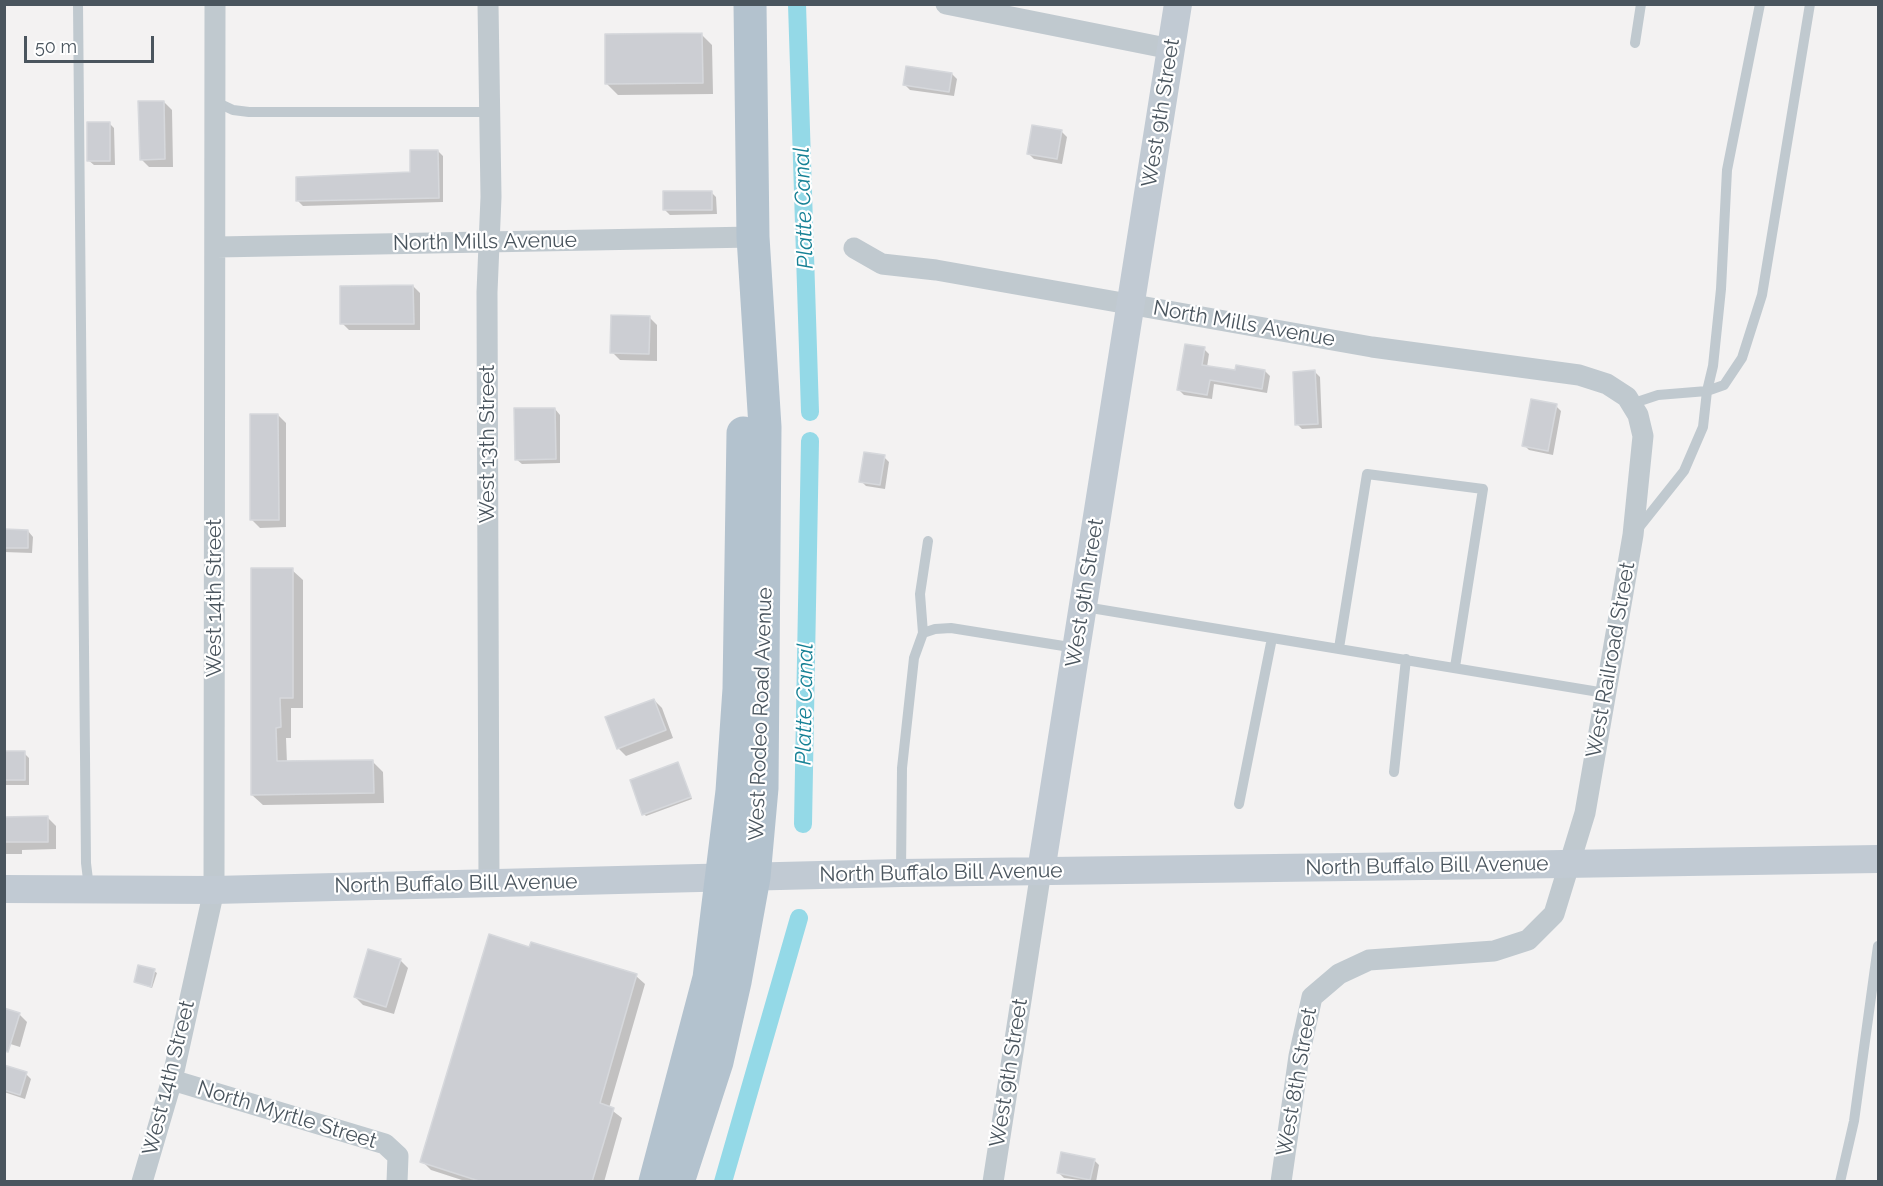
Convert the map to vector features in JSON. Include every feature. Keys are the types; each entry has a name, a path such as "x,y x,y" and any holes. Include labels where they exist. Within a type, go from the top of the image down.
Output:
{"main road":[{"name":"West Rodeo Road Avenue","path":"678,1182 717,1062 754,877 762,788 765,695 765,427 753,237 750,4"},
{"name":"West Rodeo Road Avenue","path":"655,1182 709,978 732,791 739,689 743,428 753,237"}],"street":[{"name":"West 14th Street","path":"142,1182 172,1080 214,890 217,247 215,4"},
{"name":"West 13th Street","path":"488,4 489,883"},
{"path":"946,4 1171,49"},
{"name":"West 9th Street","path":"993,1182 1178,4"},
{"name":"North Mills Avenue","path":"217,247 753,237"},
{"name":"North Mills Avenue","path":"854,248 882,264 936,270 1372,347 1579,375 1607,384 1627,397 1631,404"},
{"name":"West Railroad Street","path":"1554,914 1585,813 1634,535 1642,435 1638,415 1631,404"},
{"name":"North Buffalo Bill Avenue","path":"4,889 214,890 901,873 1878,859"},
{"name":"West 8th Street","path":"1281,1182 1299,1056 1312,997 1339,974 1369,960 1494,951 1528,940 1554,914"},
{"name":"North Myrtle Street","path":"172,1080 385,1144 398,1156 397,1182"}],"lane":[{"path":"78,4 86,863 89,888"},
{"path":"1635,43 1641,4"},
{"path":"1634,535 1683,471 1703,427 1707,391 1713,366 1721,289 1727,170 1760,4"},
{"path":"1631,404 1658,395 1707,391 1724,385 1742,358 1761,295 1810,4"},
{"path":"216,102 233,110 249,112 489,112"},
{"path":"1339,648 1367,474 1483,489 1455,667"},
{"path":"901,873 902,768 914,657 923,633 920,594 928,541"},
{"path":"1083,606 1605,693"},
{"path":"923,633 935,629 951,628 1076,648"},
{"path":"1239,804 1272,638"},
{"path":"1394,772 1406,659"},
{"path":"1840,1182 1854,1121 1878,946"}],"building":[{"path":"702,33 703,83 605,84 605,34"},
{"path":"906,66 952,73 949,92 903,85"},
{"path":"138,101 164,101 165,159 140,160"},
{"path":"87,122 110,122 110,161 87,161"},
{"path":"1032,125 1062,130 1057,159 1027,154"},
{"path":"410,150 438,150 439,198 296,201 296,177 410,172"},
{"path":"663,191 712,191 712,210 663,210"},
{"path":"413,285 414,324 340,324 340,286"},
{"path":"611,315 650,316 649,354 610,353"},
{"path":"1185,344 1205,347 1202,365 1235,370 1236,365 1265,370 1262,389 1210,380 1207,395 1177,390"},
{"path":"1315,370 1318,424 1295,425 1293,372"},
{"path":"1531,399 1557,404 1548,451 1522,446"},
{"path":"514,408 555,408 556,459 515,460"},
{"path":"250,414 278,414 279,520 250,520"},
{"path":"864,452 885,455 880,485 859,482"},
{"path":"4,529 28,530 28,548 4,548"},
{"path":"251,568 293,568 293,698 280,698 281,727 276,728 277,761 373,760 374,793 251,795"},
{"path":"654,699 666,730 617,749 605,717"},
{"path":"4,751 25,751 25,780 4,780"},
{"path":"678,762 691,797 642,815 630,780"},
{"path":"48,816 48,842 4,842 4,817"},
{"path":"489,934 529,947 531,942 637,974 600,1103 614,1108 592,1182 482,1182 420,1162"},
{"path":"368,949 401,959 386,1007 354,997"},
{"path":"138,965 155,969 151,987 134,982"},
{"path":"4,1008 20,1013 8,1052 4,1051"},
{"path":"4,1065 27,1072 20,1095 4,1090"},
{"path":"1061,1152 1095,1159 1090,1180 1057,1173"}],"waterway":[{"name":"Platte Canal","path":"797,4 810,412"},
{"name":"Platte Canal","path":"803,824 810,441"},
{"name":"Platte Canal","path":"723,1182 799,918"}]}
